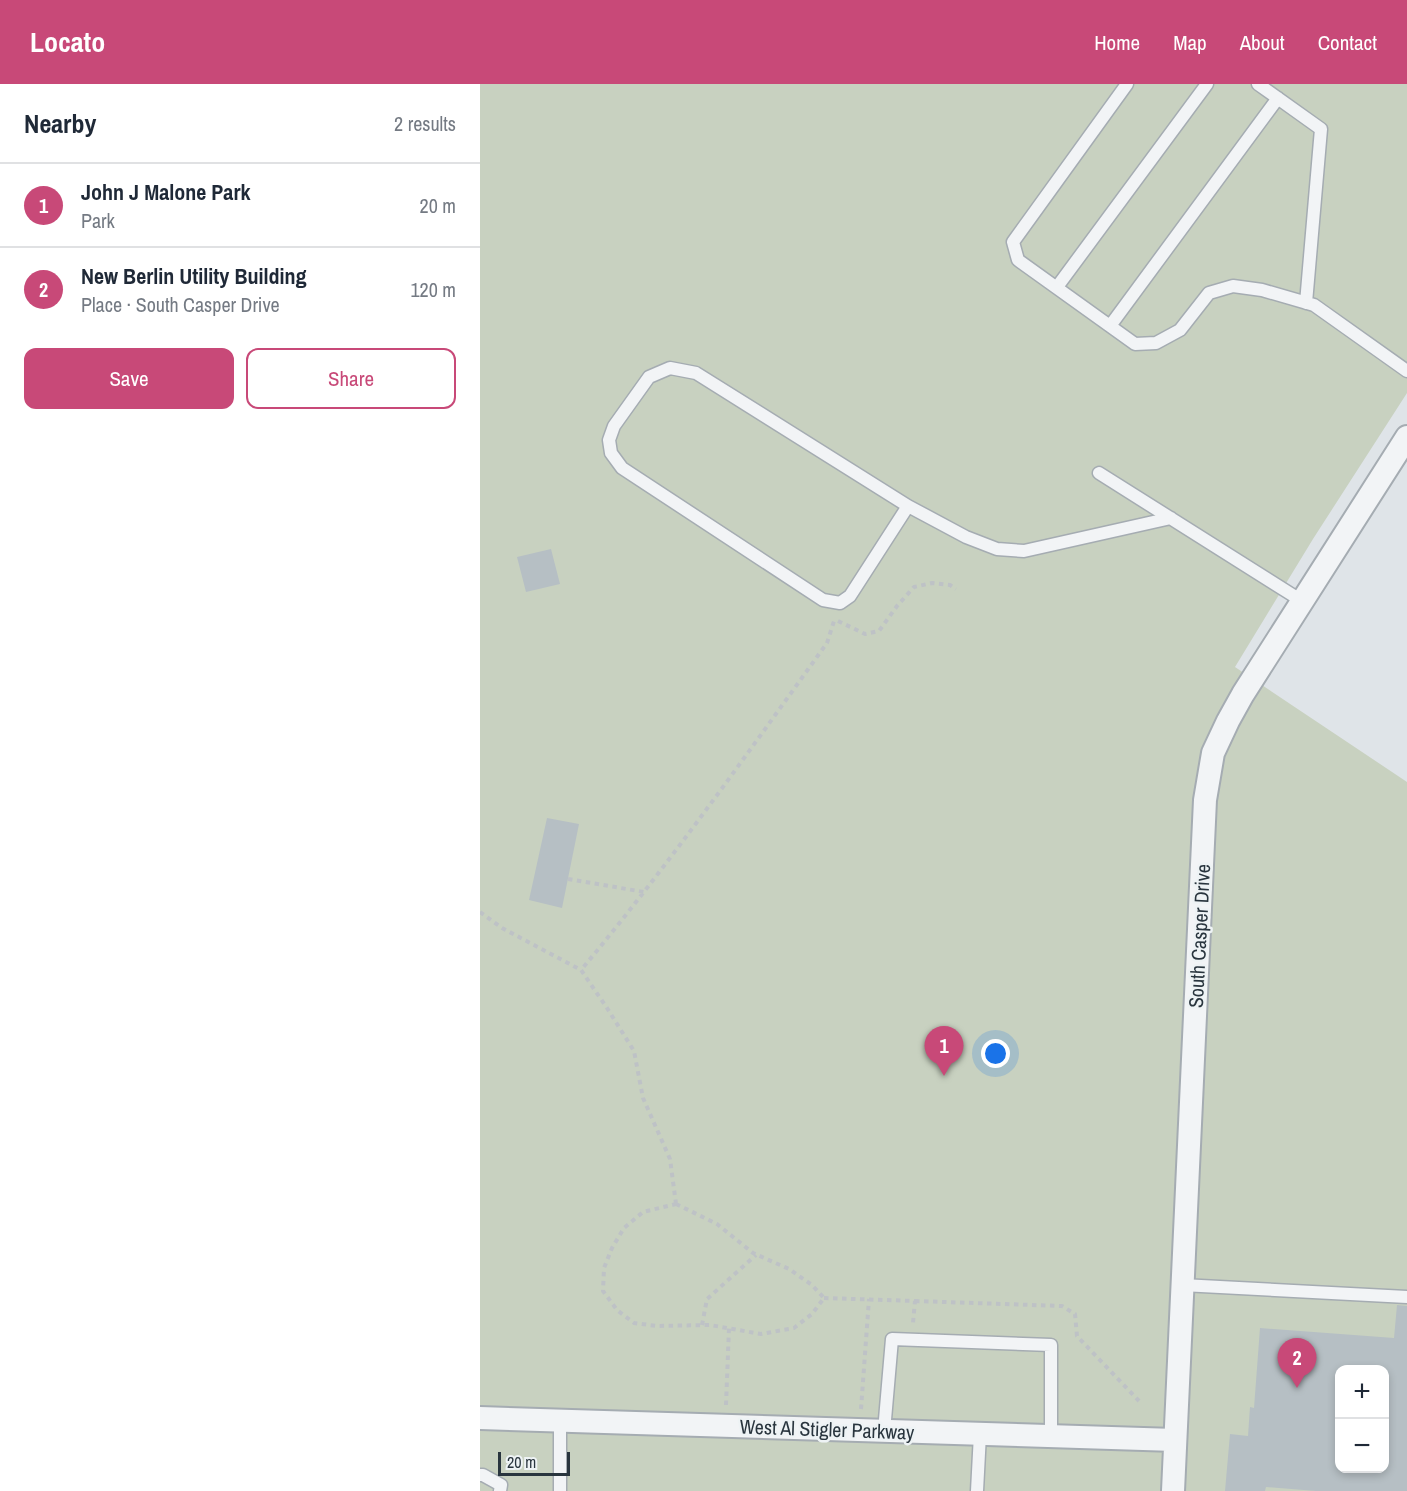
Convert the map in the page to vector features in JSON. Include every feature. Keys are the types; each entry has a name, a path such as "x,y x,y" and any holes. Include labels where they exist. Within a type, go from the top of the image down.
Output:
{"street":[{"name":"South Casper Drive","path":"1173,1491 1205,800 1213,753 1243,694 1407,437"},
{"name":"West Al Stigler Parkway","path":"480,1418 1175,1440"}],"lane":[{"path":"1127,84 1013,242 1018,260 1135,344 1156,343 1179,330 1209,293 1233,286 1262,290 1314,305 1407,371"},
{"path":"1057,287 1207,84"},
{"path":"1258,84 1321,129 1306,303"},
{"path":"1110,326 1278,98"},
{"path":"908,506 850,596 840,603 823,600 622,468 611,453 609,440 614,426 649,377 670,368 696,373 908,506 966,537 997,549 1024,551 1171,518"},
{"path":"1099,473 1302,601"},
{"path":"1182,1285 1407,1297"},
{"path":"884,1431 892,1339 912,1339 1051,1345 1051,1437"},
{"path":"560,1421 560,1491"},
{"path":"977,1491 980,1434"},
{"path":"480,1475 501,1485 500,1491"}],"path":[{"path":"835,619 865,634 879,631 914,587 932,583 950,585 956,589"},
{"path":"581,970 624,919 827,643 840,603"},
{"path":"568,879 644,892"},
{"path":"480,912 502,928 581,970 607,1008 633,1051 643,1098 670,1159 676,1204"},
{"path":"824,1298 812,1314 794,1328 761,1334 710,1325 657,1326 634,1323 617,1310 603,1291 604,1269 612,1248 624,1228 643,1212 676,1204 717,1224 756,1255 789,1269 812,1285 824,1298 915,1301 912,1339"},
{"path":"702,1325 707,1299 756,1255"},
{"path":"859,1431 869,1299"},
{"path":"725,1426 729,1328"}],"green space":[{"path":"480,84 1407,84 1407,393 1313,539 1235,667 1407,782 1407,1491 480,1491"}],"building":[{"path":"551,549 560,584 526,592 517,557"},
{"path":"547,818 579,824 562,908 529,900"},
{"path":"1397,1305 1407,1306 1407,1491 1316,1491 1266,1487 1265,1491 1225,1491 1230,1434 1248,1436 1250,1407 1254,1408 1260,1328 1394,1338"}],"place":[{"name":"John J Malone Park","path":"944,1076"},
{"name":"New Berlin Utility Building","path":"1297,1388"}]}
